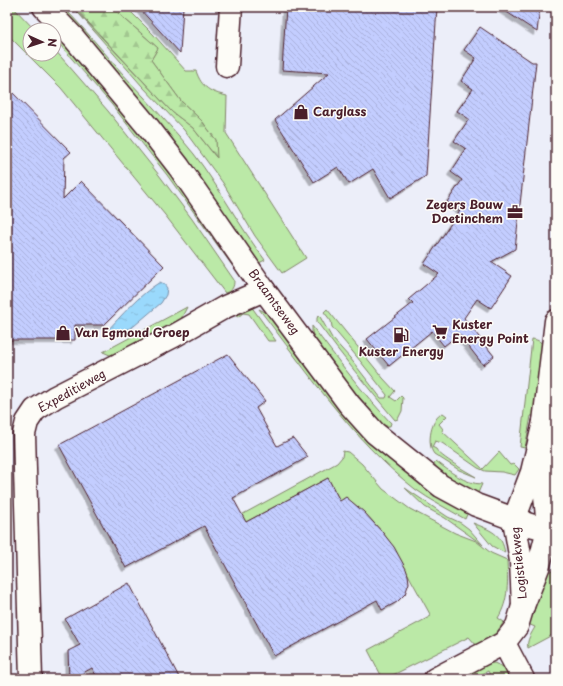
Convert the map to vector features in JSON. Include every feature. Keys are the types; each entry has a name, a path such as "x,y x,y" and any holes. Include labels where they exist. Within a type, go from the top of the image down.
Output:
{"street":[{"name":"Braamtseweg","path":"44,7 73,37 148,127 179,167 264,290 348,404 375,433 441,486 476,505 514,520 552,530"},
{"path":"227,66 231,7"},
{"name":"Expeditieweg","path":"31,679 24,434 27,422 35,410 55,397 174,336 225,307 264,290"},
{"path":"514,520 532,472 544,422 556,321"},
{"name":"Logistiekweg","path":"435,679 504,643 517,626 523,606 552,530 545,495 544,422"},
{"name":"Logistiekweg","path":"514,520 521,561 523,606"},
{"path":"504,643 523,679"}],"shaded area":[{"path":"7,7 556,7 556,679 7,679"}],"green space":[{"path":"7,7 13,7 27,22 22,22 22,49 7,34"},
{"path":"57,7 63,7 74,18 194,154 265,260 259,263 231,223"},
{"path":"73,7 172,112 193,128 216,157 216,140 202,121 181,101 151,60 158,48 111,7 126,7 153,34 186,71 196,71 201,82 207,88 216,93 227,96 226,133 306,258 282,273 255,236 223,183 184,130 142,86"},
{"path":"74,7 111,7 158,48 151,60 181,101 202,121 216,140 217,158 193,128 172,112"},
{"path":"62,40 172,173 236,266 234,268 167,175 112,105 62,47"},
{"path":"62,58 108,111 192,219 234,280 230,291 225,293 165,215 61,88 35,62 62,62"},
{"path":"251,306 276,341 268,341 249,314 243,313 238,317 234,315 234,313"},
{"path":"187,307 181,319 112,356 103,352"},
{"path":"259,309 267,313 271,318 274,318 386,455 421,485 468,512 465,519 415,489 371,449 331,404"},
{"path":"327,309 395,391 390,397 396,401 401,396 403,398 402,411 398,419 395,420 317,322 319,315 332,338 350,358 381,398 386,398 387,395 332,327 331,321 324,312"},
{"path":"312,326 340,363 391,423 390,426 384,426 349,385 315,341"},
{"path":"532,339 540,342 545,349 537,415 531,416 525,448 520,447"},
{"path":"443,413 447,416 439,424 443,429 442,431 483,469 499,452 510,465 514,464 519,469 515,475 502,472 485,471 478,468 442,443 435,441 432,447 448,460 476,477 459,470 434,454 430,444 431,432 435,420"},
{"path":"343,451 348,452 362,464 383,489 410,509 455,533 476,541 491,553 507,560 506,597 502,611 498,618 504,622 496,633 477,646 469,637 383,679 368,650 431,616 393,547 383,533 364,512 340,501 328,478 214,539 210,532 337,463 342,457"},
{"path":"436,461 452,473 469,482 482,484 478,493 458,485 446,478 437,469 434,463"},
{"path":"405,488 448,517 461,523 469,529 483,545 445,518 425,507"},
{"path":"473,523 494,533 501,541 505,553 492,546"},
{"path":"544,570 556,572 556,633 528,648 529,639 535,627 528,624 531,619"},
{"path":"494,663 504,667 512,679 492,679 488,671 473,679 457,679 484,664"}],"water":[{"path":"160,282 167,288 166,295 161,303 134,326 116,335 105,335 105,333 131,306 152,287"}],"building":[{"path":"138,7 183,7 180,53"},
{"path":"286,7 437,7 426,176 390,198 373,169 349,184 338,167 314,182 275,120 329,73 282,70"},
{"path":"499,7 540,7 537,32"},
{"path":"480,27 532,62 536,62 515,249 491,262 512,276 491,308 477,299 464,318 494,356 483,365 459,334 444,346 432,331 389,366 367,339 413,303 409,299 439,274 424,264 460,210 447,202 462,180 451,172 466,149 454,141 469,119 457,111 473,89 461,81 476,58 464,50"},
{"path":"7,87 71,152 64,158 63,199 81,181 164,266 104,325 75,325 75,340 7,340"},
{"path":"228,354 265,401 256,408 277,446 293,438 308,457 233,498 246,522 328,478 340,501 346,497 364,512 383,533 394,547 408,575 409,583 405,594 397,602 382,610 377,600 274,656 204,526 126,568 59,445"},
{"path":"129,583 180,679 98,679 92,668 72,679 69,679 68,651 80,645 65,619"}],"place":[{"name":"Carglass","path":"301,112"},
{"name":"Zegers Bouw Doetinchem","path":"515,212"},
{"name":"Kuster Energy Point","path":"440,332"},
{"name":"Van Egmond Groep","path":"63,333"},
{"name":"Kuster Energy","path":"401,335"}]}
